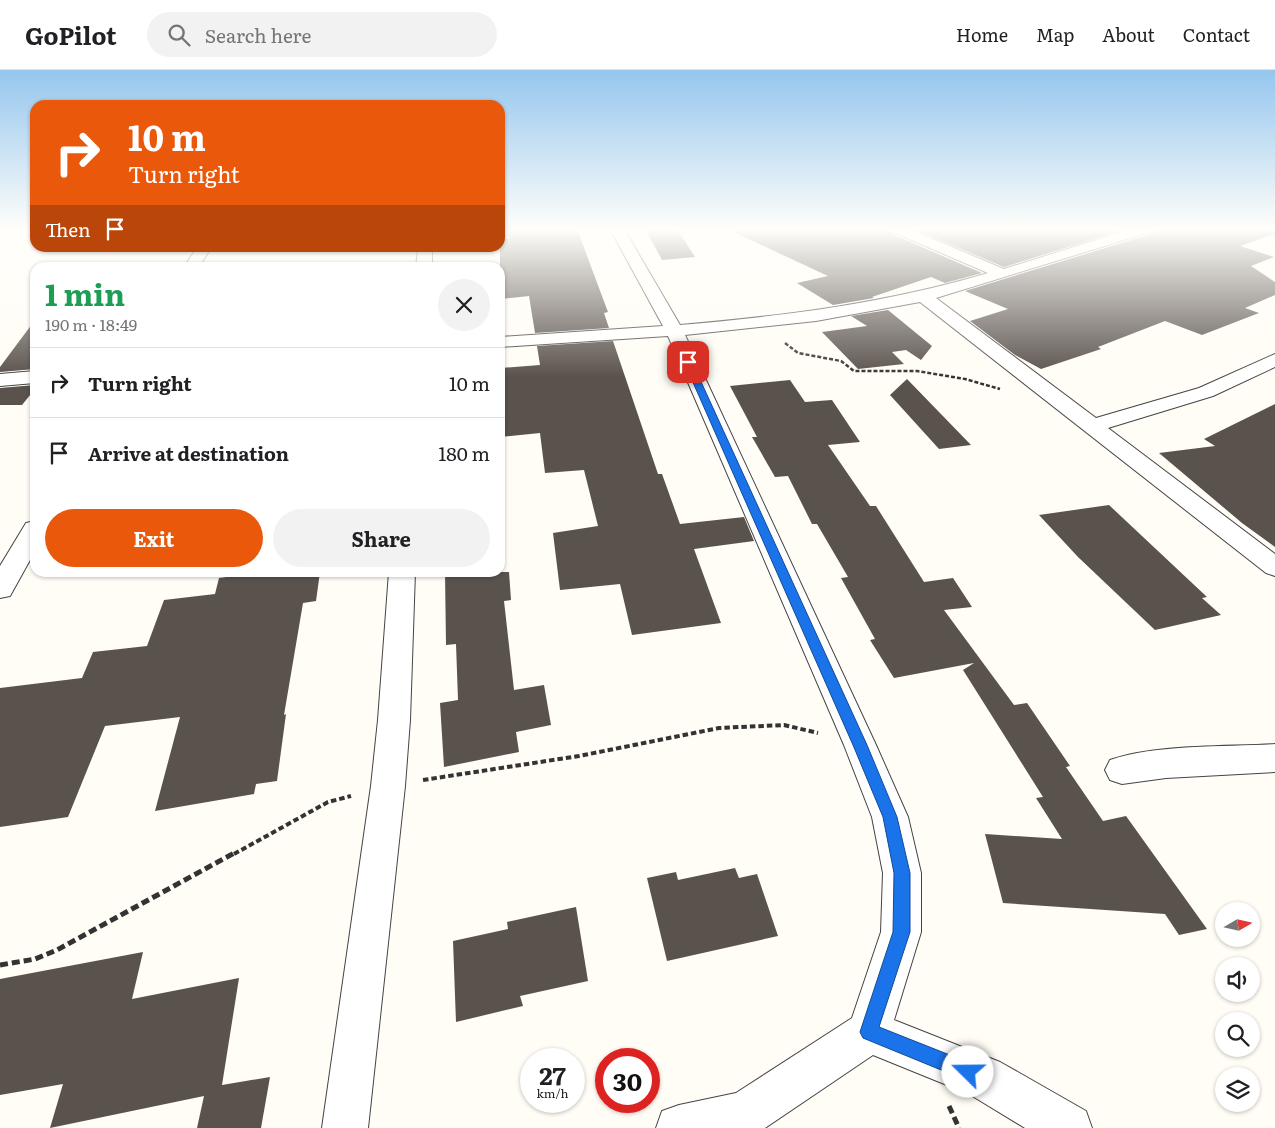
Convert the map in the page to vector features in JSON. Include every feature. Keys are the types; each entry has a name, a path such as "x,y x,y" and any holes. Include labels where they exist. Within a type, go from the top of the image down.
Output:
{"street":[{"path":"645,278 674,330 860,745 890,817 902,873 902,932 869,1032 745,1114 679,1128"},
{"path":"505,342 674,330 816,317 924,297 988,278"},
{"path":"924,297 1275,567"},
{"path":"1093,426 1206,392 1275,360"},
{"path":"0,380 30,377"},
{"path":"0,589 30,537"},
{"path":"345,1128 388,786 394,720 402,577"},
{"path":"1122,770 1166,764 1275,758"},
{"path":"869,1032 984,1078 1069,1128"}],"path":[{"path":"780,343 786,344 798,353 841,361 854,371 904,370 935,373 981,383 1009,392"},
{"path":"0,965 35,959 57,950 180,881 287,826 328,802 388,786 579,756 719,728 784,725 804,728 860,745"}],"building":[{"path":"505,278 595,278 608,312 604,313 609,328 535,333 529,296 505,298"},
{"path":"817,278 927,278 872,297 874,298 833,305 797,283"},
{"path":"934,278 962,278 945,283"},
{"path":"1006,278 1270,278 1275,282 1275,295 1245,308 1259,313 1202,335 1165,321 1098,347 1101,349 1041,369 1015,355 970,321 1008,309 965,291"},
{"path":"888,310 932,346 921,360 906,350 892,352 904,364 858,369 822,332 867,326 851,316"},
{"path":"30,327 30,369 0,372 0,367"},
{"path":"613,341 658,474 662,474 680,524 744,517 754,541 694,549 721,623 632,635 620,584 560,590 553,533 598,526 584,470 545,473 540,433 505,436 505,368 540,365 537,346"},
{"path":"907,379 971,445 939,449 890,395"},
{"path":"790,380 805,402 832,400 860,442 828,445 870,506 876,506 924,582 953,578 972,607 944,610 1014,705 1027,703 1070,766 1066,767 1103,821 1126,816 1207,929 1179,935 1165,914 1003,903 985,834 1062,839 1036,798 1043,797 963,670 974,663 894,678 870,640 875,639 841,578 848,577 817,524 812,524 788,476 775,477 752,437 757,437 730,386"},
{"path":"30,385 30,395 22,405 0,405 0,388"},
{"path":"1275,404 1275,547 1242,523 1159,453 1215,446 1204,439"},
{"path":"1109,505 1207,597 1202,598 1221,615 1155,630 1078,557 1039,515"},
{"path":"505,572 509,572 511,600 504,601 514,690 544,685 551,725 516,732 519,752 444,767 440,703 458,700 456,644 446,645 445,577 505,577"},
{"path":"319,577 316,601 303,603 284,715 286,714 277,781 256,784 254,794 155,811 180,717 105,726 68,817 0,827 0,688 82,678 93,652 147,646 164,600 215,594 219,578"},
{"path":"735,868 739,878 757,874 778,936 667,961 647,878 676,872 678,880"},
{"path":"576,907 588,981 520,996 523,1006 456,1022 453,941 508,929 507,922"},
{"path":"143,952 132,999 239,978 222,1085 270,1077 261,1128 197,1128 204,1096 50,1128 63,1084 0,1095 0,979"}],"route":[{"path":"688,362 860,745 890,817 902,873 902,932 869,1032 968,1072"}]}
